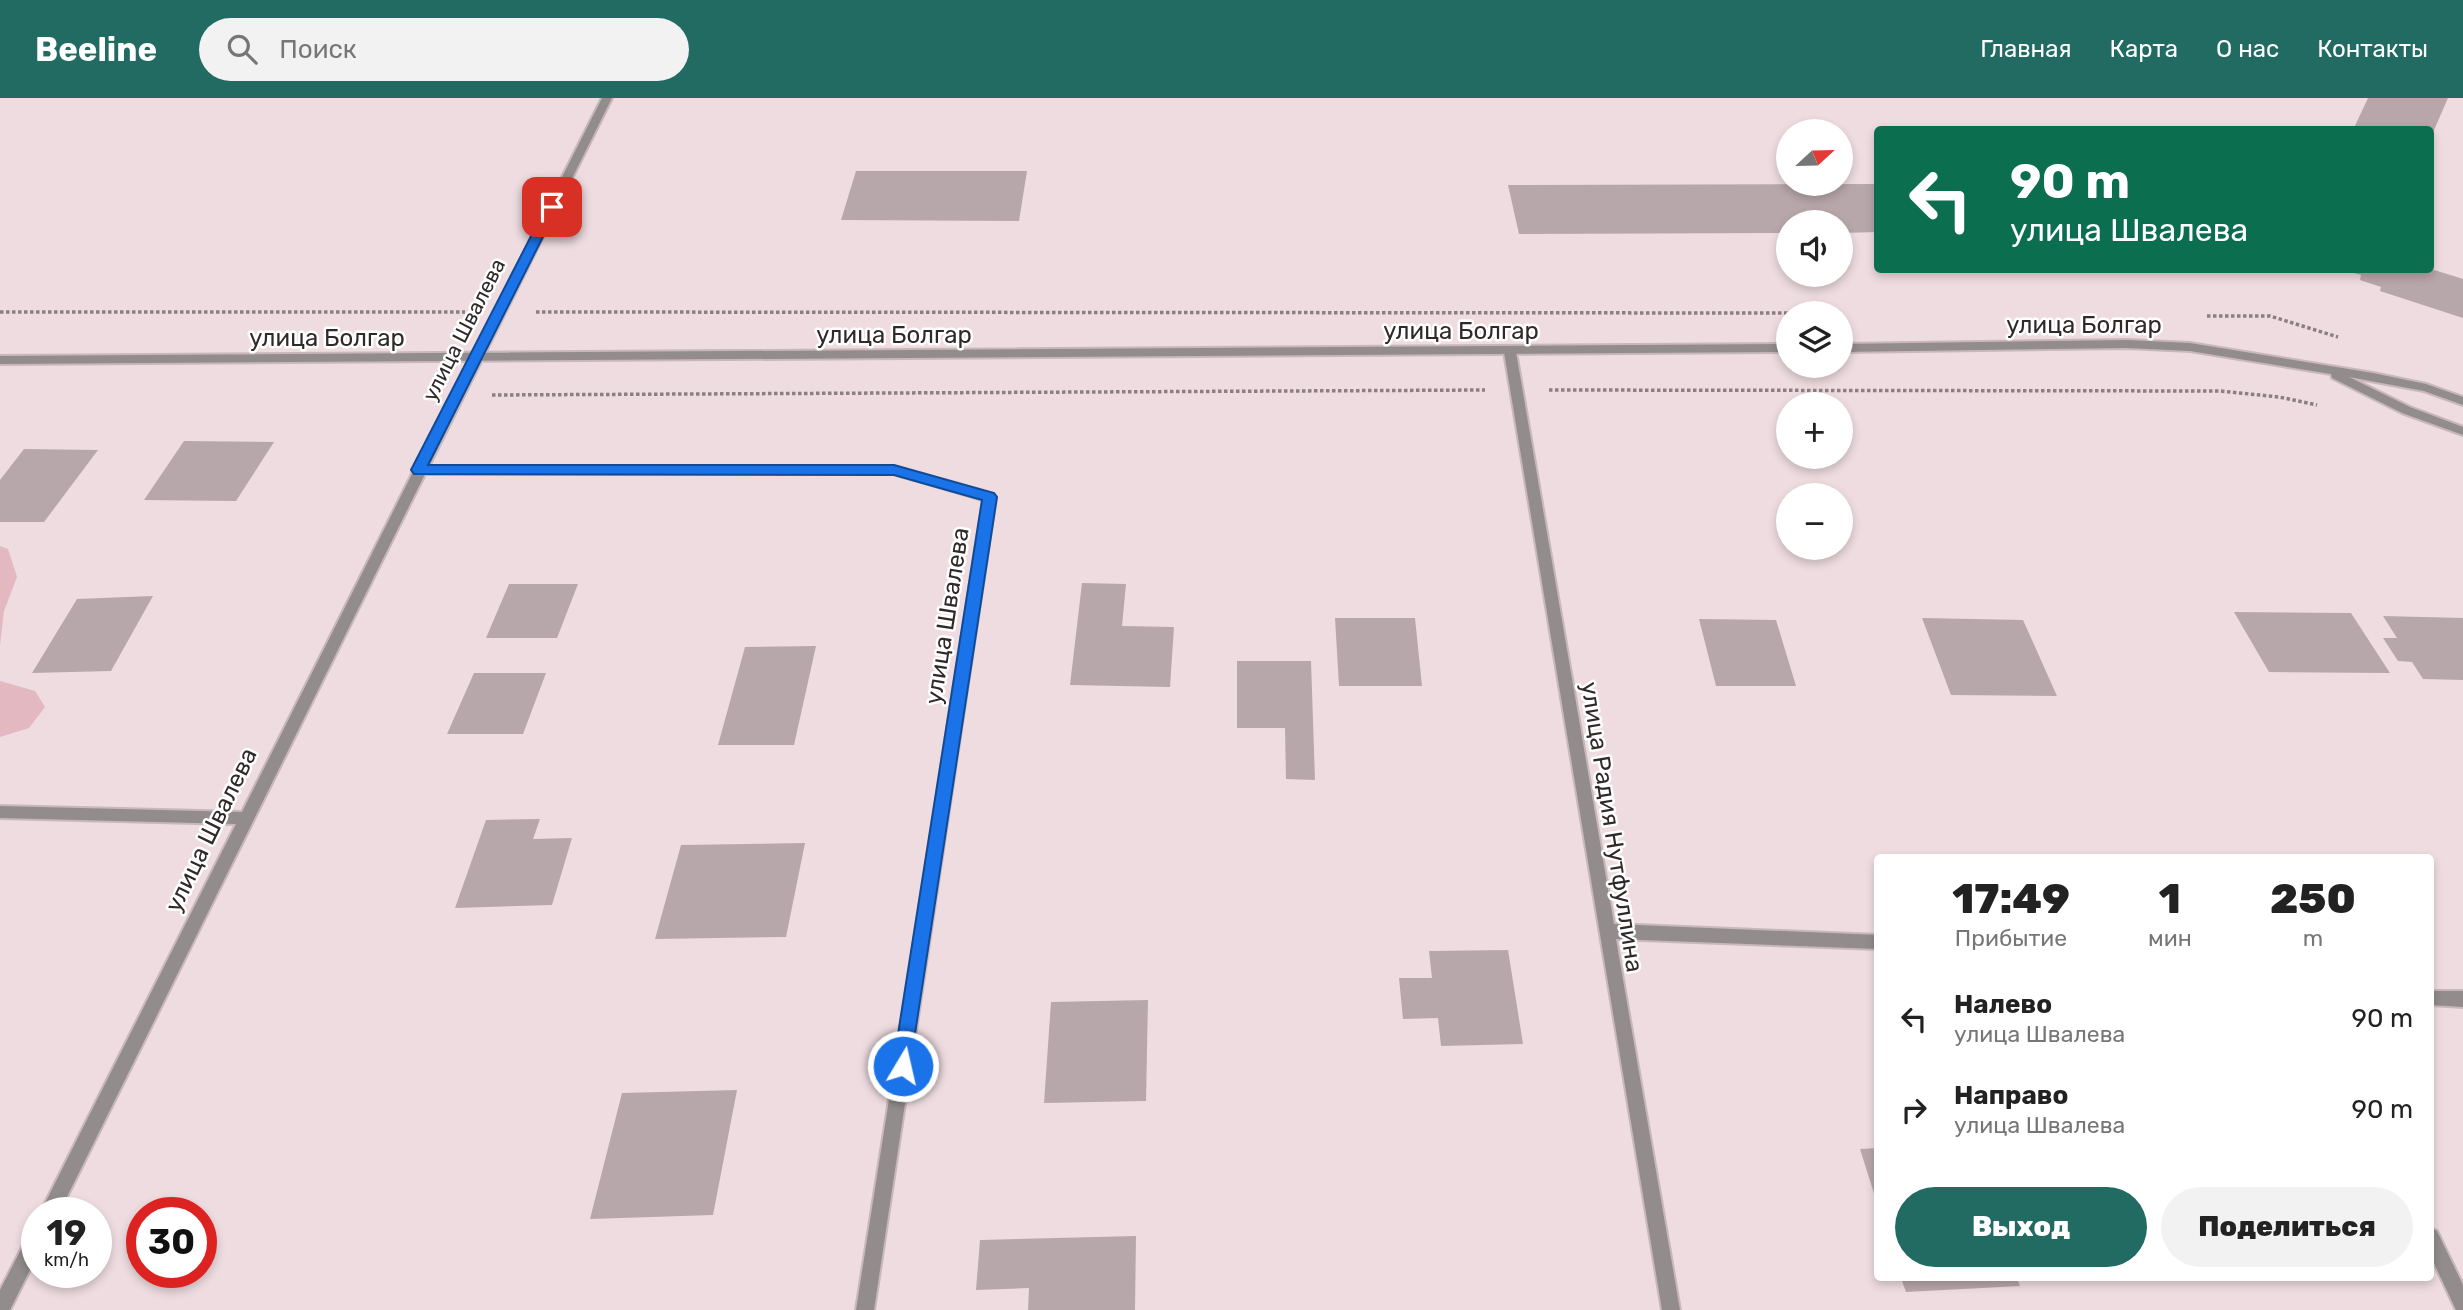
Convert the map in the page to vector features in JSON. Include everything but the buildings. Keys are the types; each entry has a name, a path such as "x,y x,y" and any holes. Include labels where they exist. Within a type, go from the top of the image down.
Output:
{"street":[{"name":"улица Швалева","path":"56,1197 418,470 607,98"},
{"name":"улица Болгар","path":"1853,348 2127,344 2190,347 2245,354 2426,387 2463,401"},
{"name":"улица Болгар","path":"0,360 1776,348"},
{"name":"улица Радия Нутфуллина","path":"1510,352 1671,1310"},
{"name":"улица Болгар","path":"2326,370 2406,410 2463,431"},
{"name":"улица Швалева","path":"418,470 894,470 989,497 865,1310"},
{"path":"0,812 245,818"},
{"path":"1606,931 1874,942"},
{"path":"2434,998 2463,999"},
{"path":"2434,1243 2463,1305"},
{"path":"0,1310 21,1268"}],"path":[{"path":"0,312 1776,313"},
{"path":"457,395 1516,390 2220,391 2279,397 2317,405"}],"shaded area":[{"path":"0,546 8,549 17,577 4,611 0,645"},
{"path":"0,681 35,691 45,707 29,728 0,737"}],"route":[{"path":"552,207 418,470 894,470 989,497 903,1066"}]}
